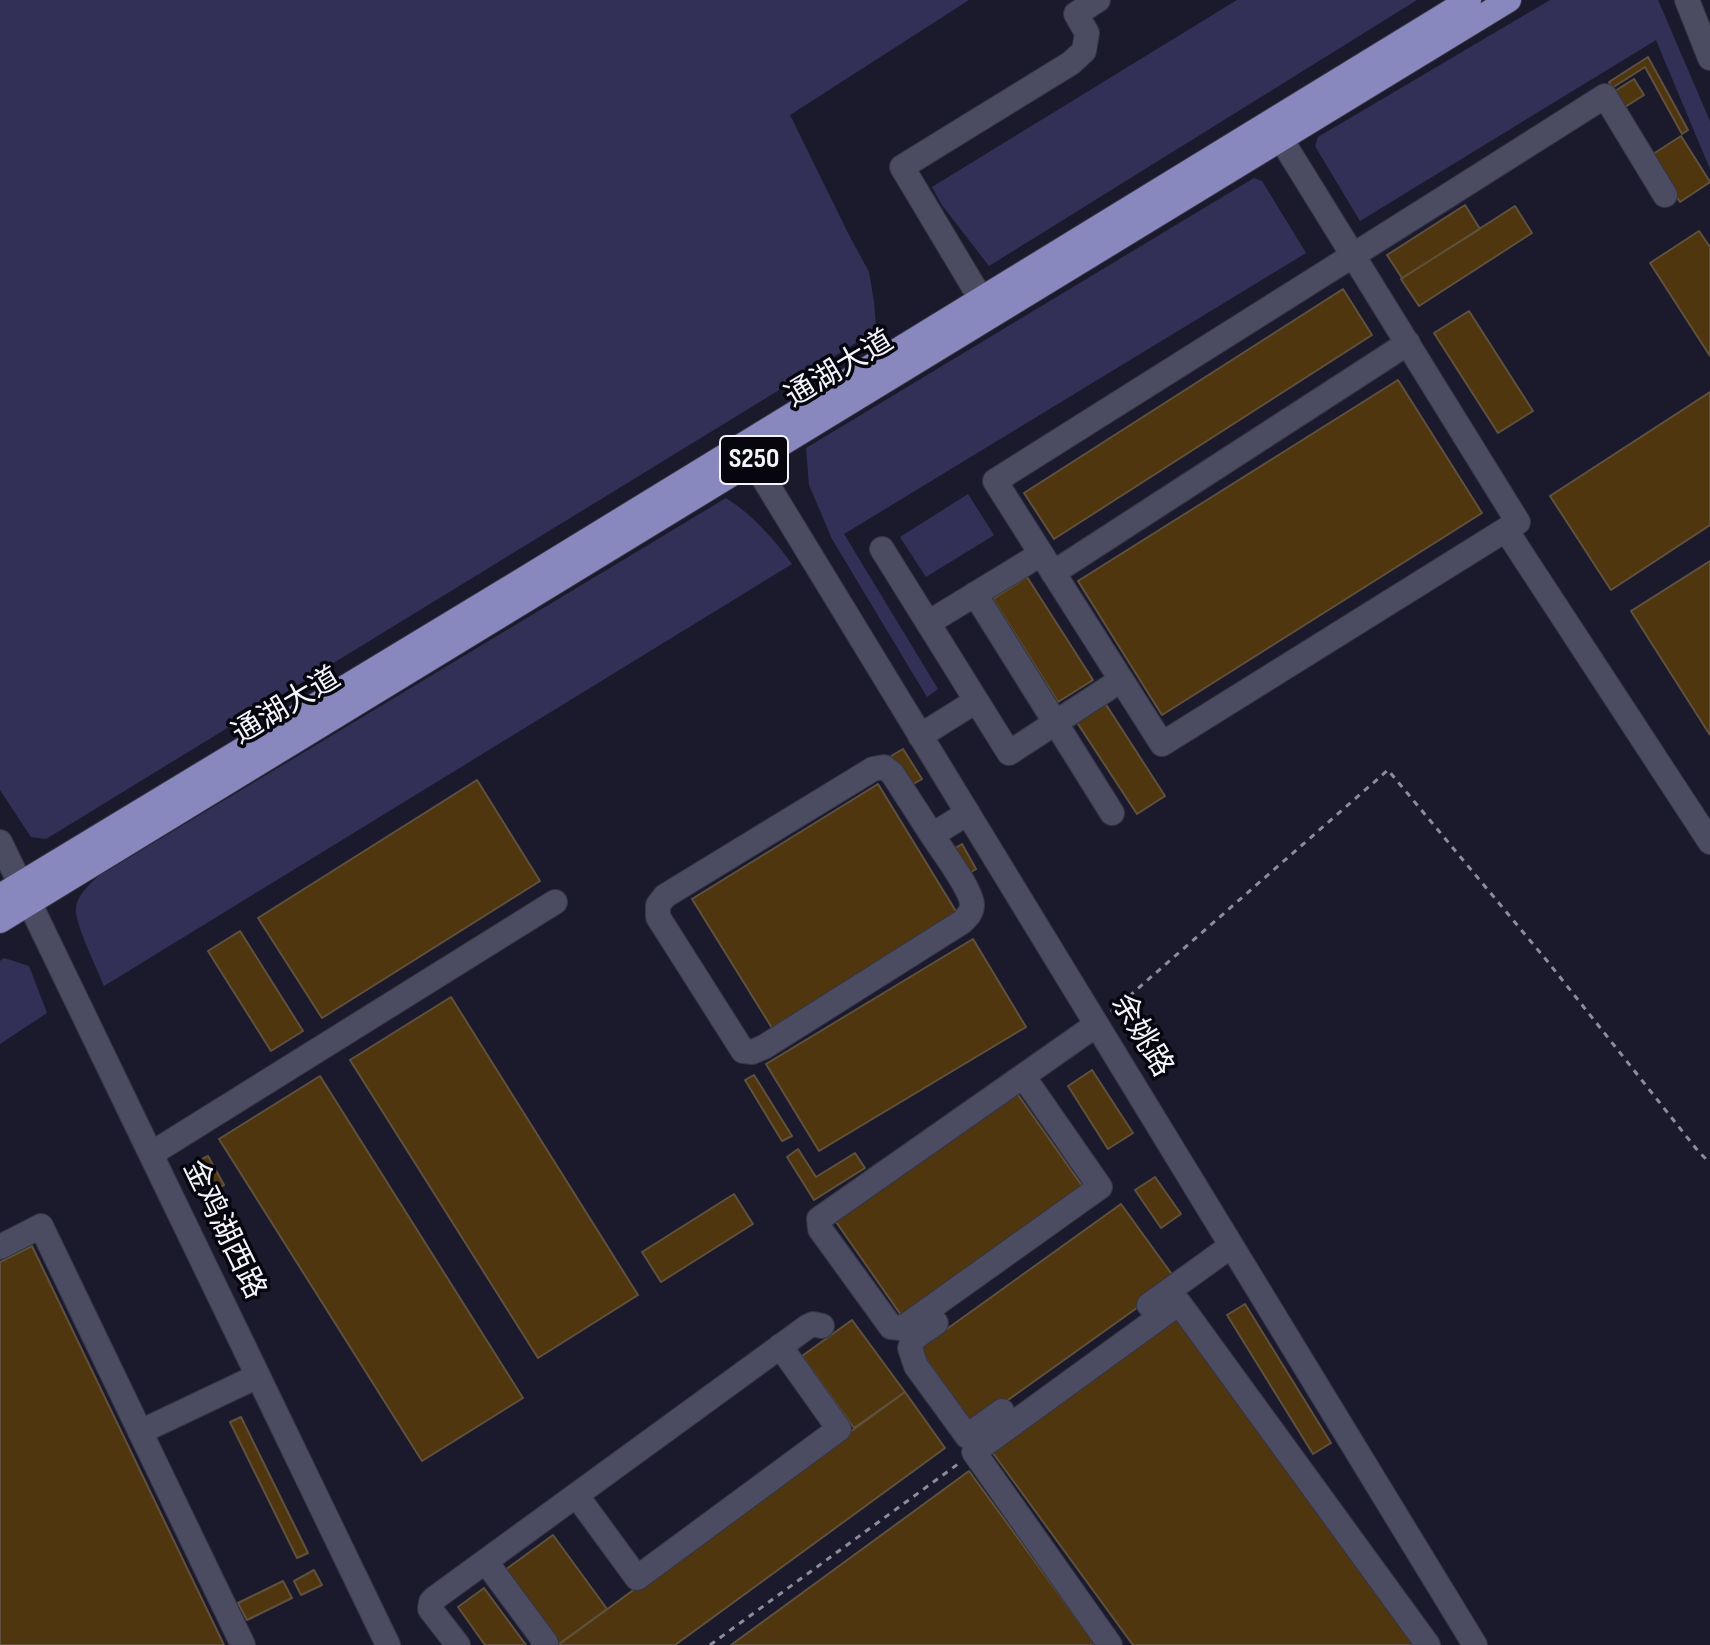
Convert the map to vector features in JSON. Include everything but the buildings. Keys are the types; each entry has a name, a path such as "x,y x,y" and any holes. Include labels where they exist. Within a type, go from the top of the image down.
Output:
{"main road":[{"name":"通湖大道","path":"0,921 17,894 549,563 1469,0"},
{"name":"通湖大道","path":"17,894 753,461 1509,0"}],"street":[{"path":"981,299 902,167 1071,63 1084,51 1087,33 1071,7 1098,0"},
{"path":"1687,0 1710,58"},
{"path":"1281,139 1353,255 1408,343 1518,522 1162,744 995,481 1353,255 1605,96 1665,195"},
{"path":"928,623 975,594 1047,563 1408,343"},
{"name":"余姚路","path":"753,461 1475,1645"},
{"path":"1506,530 1710,842"},
{"path":"882,549 1009,753 1121,680"},
{"path":"975,594 1112,813"},
{"path":"920,736 976,701"},
{"path":"884,767 892,773 932,835 967,891 972,903 970,914 764,1047 752,1052 743,1051 658,917 658,905 665,896 873,769 884,767"},
{"path":"932,835 968,813"},
{"name":"金鸡湖西路","path":"0,842 17,894 151,1154 388,1645"},
{"path":"151,1154 555,902"},
{"path":"1023,1076 1100,1187 908,1324 900,1328 891,1327 820,1229 819,1219 1023,1076 1096,1025"},
{"path":"1117,1195 913,1339 910,1348 916,1366 967,1436 1231,1246"},
{"path":"0,1247 41,1226 243,1645"},
{"path":"1110,1645 974,1452 1179,1303 1428,1645"},
{"path":"458,1645 430,1609 431,1602 780,1346 813,1324 822,1326"},
{"path":"577,1496 637,1578 663,1560 839,1429 780,1346"},
{"path":"140,1432 258,1376"},
{"path":"486,1562 546,1643 543,1645"}],"path":[{"path":"1096,1025 1388,770 1710,1163"},
{"path":"710,1645 974,1452"}],"shaded area":[{"path":"0,0 969,0 790,115 869,272 876,326 864,338 46,839 31,837 0,790"},
{"path":"1237,0 1417,0 989,266 942,205 932,187"},
{"path":"1550,0 1658,0 1710,121 1710,169 1656,40 1360,221 1315,146 1318,137"},
{"path":"1254,178 1262,181 1306,253 844,534 938,689 927,697 832,539 809,485 806,448"},
{"path":"968,494 994,535 926,577 900,537"},
{"path":"726,498 762,528 792,564 104,986 76,915 79,899 97,877"},
{"path":"4,958 29,966 47,1013 0,1044 0,961"}]}
